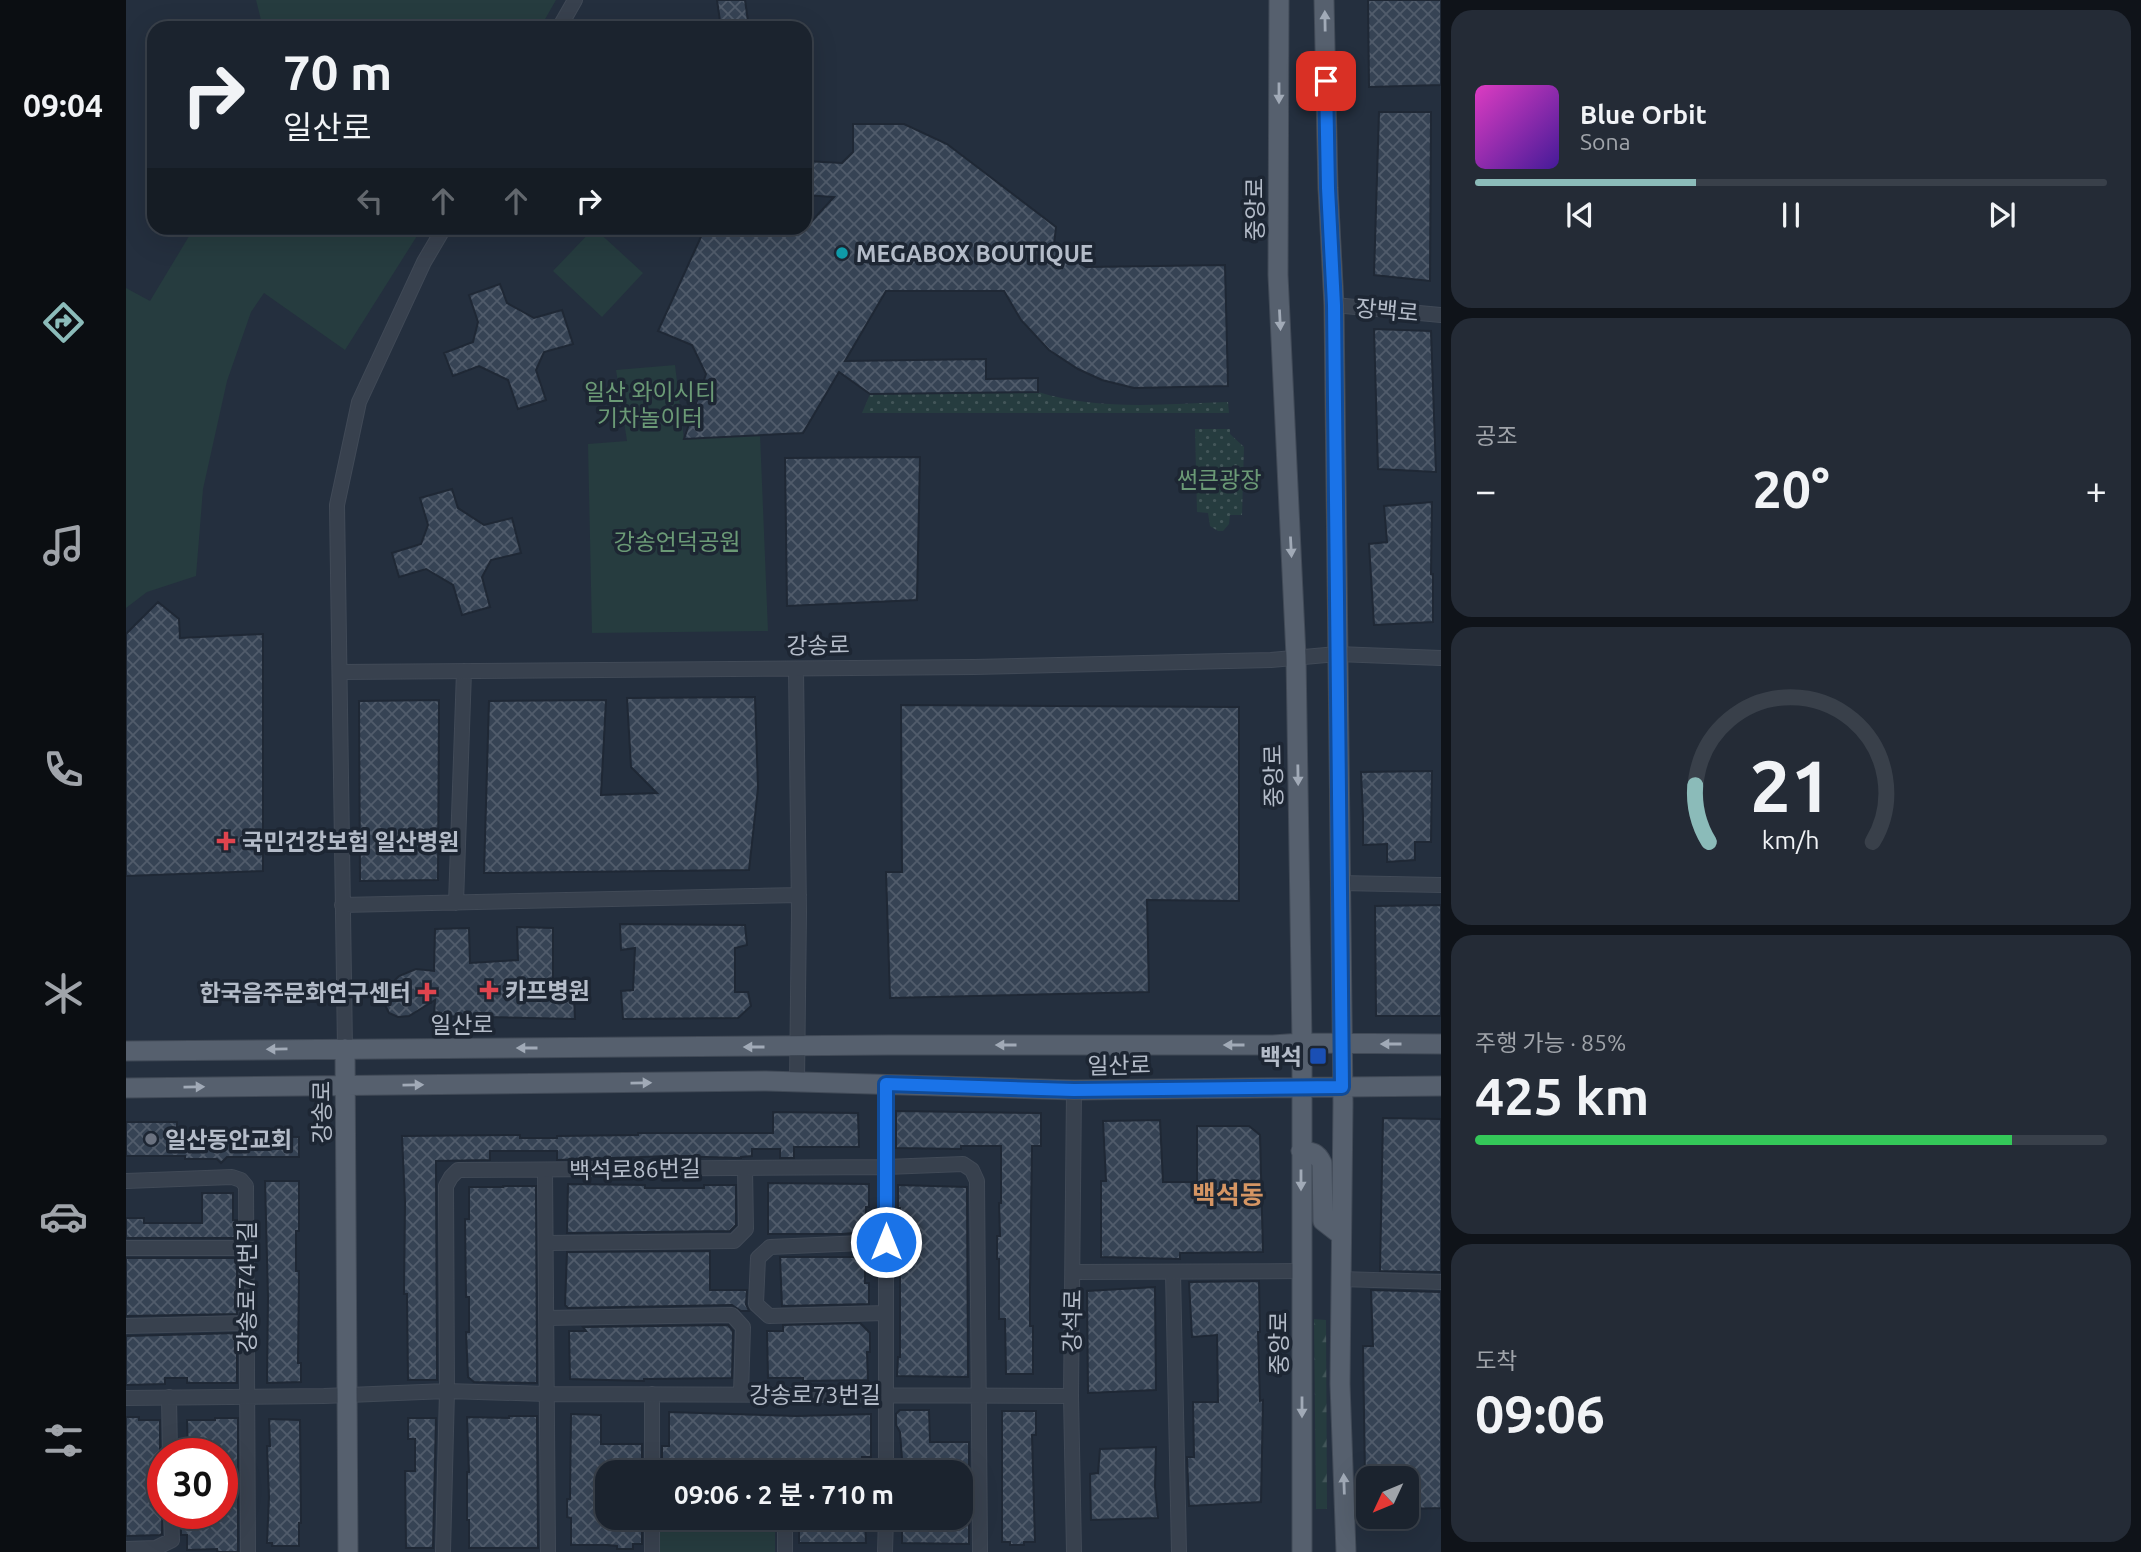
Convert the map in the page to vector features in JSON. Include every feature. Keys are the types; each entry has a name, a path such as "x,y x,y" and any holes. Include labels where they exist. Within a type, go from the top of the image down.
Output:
{"main road":[{"name":"중앙로","path":"1279,0 1278,275 1296,656 1302,1043 1302,1552"},
{"path":"1324,0 1328,188 1334,305 1342,1045 1340,1384 1346,1552"},
{"name":"일산로","path":"126,1051 1441,1044"},
{"name":"강송로","path":"345,1049 348,1552"},
{"name":"일산로","path":"126,1088 797,1082 1074,1090 1441,1086"},
{"path":"1301,1152 1314,1152 1322,1163 1323,1221 1340,1235"}],"street":[{"path":"563,21 575,0"},
{"name":"강송로","path":"345,1049 337,505 359,402 424,262 440,235"},
{"name":"장백로","path":"1334,305 1441,315"},
{"path":"1296,656 1337,654 1441,658"},
{"name":"강송로","path":"340,672 796,669 1271,660 1296,656"},
{"path":"796,669 799,895 797,1082"},
{"path":"456,903 464,671"},
{"path":"1340,883 1441,885"},
{"path":"342,905 799,895"},
{"path":"886,1084 886,1460"},
{"name":"강석로","path":"1074,1090 1071,1396 1074,1552"},
{"path":"886,1167 963,1164 972,1170 977,1181 980,1552"},
{"name":"백석로86번길","path":"548,1552 545,1170 886,1167"},
{"path":"546,1243 734,1241 746,1230 751,1168"},
{"path":"443,1552 447,1391 446,1186 458,1170 545,1170"},
{"name":"강송로74번길","path":"126,1181 232,1177 241,1180 246,1186 248,1552"},
{"path":"886,1242 770,1247 758,1258 756,1304 769,1316 886,1312"},
{"path":"126,1248 247,1248"},
{"path":"1073,1272 1302,1271"},
{"path":"1173,1273 1179,1552"},
{"path":"1340,1279 1441,1282"},
{"path":"546,1318 732,1315 743,1328 741,1394"},
{"path":"126,1326 246,1323"},
{"name":"강송로73번길","path":"346,1394 447,1391 547,1394 1071,1396"},
{"path":"126,1398 346,1394"},
{"path":"652,1394 652,1460"},
{"path":"169,1397 170,1438"},
{"path":"126,1549 156,1548 172,1540 172,1529"},
{"path":"652,1530 652,1552"},
{"path":"785,1530 785,1552"},
{"path":"886,1530 886,1552"}],"green space":[{"path":"256,0 556,0 544,21 261,21"},
{"path":"190,235 418,235 345,350 264,293 251,312 227,381 203,489 196,576 147,592 126,608 126,288 150,301"},
{"path":"587,235 602,235 643,273 602,317 553,271"},
{"name":"강송언덕공원","path":"675,365 684,439 760,434 768,631 592,633 588,444 627,441 616,370"},
{"path":"1038,392 1108,404 1228,402 1229,413 862,413 870,394"},
{"name":"썬큰광장","path":"1195,429 1230,429 1230,434 1244,447 1242,515 1230,515 1229,524 1223,531 1210,526 1208,513 1197,512"},
{"path":"1314,1319 1326,1320 1327,1509 1316,1509"},
{"path":"659,1530 775,1530 775,1552 659,1552"}],"building":[{"path":"717,0 745,0 748,21 720,21"},
{"path":"1368,0 1441,0 1441,85 1369,87"},
{"path":"1379,112 1431,112 1430,281 1374,275"},
{"path":"853,124 904,124 947,144 1056,227 1054,245 1086,267 1225,265 1228,386 1134,388 1102,380 1078,369 1049,350 1021,320 1004,291 886,291 845,361 986,359 986,379 1038,378 1038,392 870,394 839,372 803,433 684,439 706,374 692,345 658,331 702,235 812,235 812,221 834,197 812,195 812,161 842,163 853,152"},
{"path":"500,284 507,303 534,318 562,310 573,344 544,352 536,370 546,400 518,409 508,380 479,366 453,376 444,353 473,342 478,322 469,295"},
{"path":"1374,329 1431,331 1436,472 1378,469"},
{"path":"920,457 917,600 787,606 785,458"},
{"path":"452,489 458,508 484,525 512,518 521,553 491,560 482,577 490,607 462,615 453,585 426,569 399,577 392,553 421,544 428,525 420,498"},
{"path":"1432,502 1433,622 1374,625 1369,544 1387,542 1384,506"},
{"path":"158,602 179,619 180,638 263,634 263,871 126,876 126,634"},
{"path":"755,697 758,788 749,870 484,873 489,701 606,700 601,795 657,793 631,767 627,698"},
{"path":"439,700 438,880 360,881 359,701"},
{"path":"901,705 1239,707 1239,901 1147,900 1149,992 890,998 886,872 902,872"},
{"path":"1432,771 1431,842 1415,842 1415,860 1387,862 1387,844 1363,845 1361,772"},
{"path":"1441,905 1441,1016 1376,1016 1375,906"},
{"path":"620,924 745,925 747,945 735,948 735,992 748,992 751,1006 738,1018 623,1019 621,991 633,990 635,948 621,950"},
{"path":"517,927 553,928 553,996 574,995 575,1019 434,1016 435,1000 409,1016 398,1017 389,1013 385,997 399,976 416,969 434,971 435,929 469,928 470,963 518,960"},
{"path":"896,1111 1041,1113 1041,1146 1032,1146 1030,1326 1033,1326 1033,1374 1006,1374 1005,1319 999,1319 997,1259 997,1236 1000,1236 1001,1146 961,1146 961,1149 896,1148"},
{"path":"773,1112 858,1113 859,1147 794,1147 794,1158 780,1158 780,1149 752,1149 752,1156 741,1158 670,1156 557,1160 557,1151 490,1151 490,1160 436,1161 437,1380 408,1380 402,1136 520,1135 520,1138 557,1138 638,1133 773,1133"},
{"path":"1383,1118 1441,1119 1441,1272 1380,1271"},
{"path":"1160,1120 1163,1182 1197,1182 1197,1126 1249,1126 1260,1135 1263,1252 1180,1253 1180,1259 1101,1257 1101,1181 1106,1181 1103,1121"},
{"path":"126,1122 177,1122 177,1139 215,1139 215,1135 299,1137 299,1157 227,1157 221,1163 217,1159 185,1159 185,1156 126,1156"},
{"path":"265,1181 299,1181 296,1271 299,1271 298,1363 301,1363 301,1382 267,1383"},
{"path":"768,1183 869,1184 866,1232 768,1234"},
{"path":"568,1184 645,1185 645,1188 736,1185 736,1225 730,1231 567,1233"},
{"path":"898,1185 967,1187 968,1377 897,1376 900,1357"},
{"path":"536,1186 537,1383 474,1382 468,1377 466,1332 469,1332 469,1297 466,1297 465,1219 469,1219 469,1187"},
{"path":"202,1193 233,1193 233,1220 237,1220 237,1238 126,1238 126,1218 144,1218 144,1223 202,1223"},
{"path":"710,1251 710,1290 747,1290 746,1304 749,1311 741,1311 732,1305 568,1308 565,1305 567,1252"},
{"path":"780,1257 865,1257 865,1283 869,1283 869,1304 782,1306"},
{"path":"126,1258 237,1258 237,1314 126,1316"},
{"path":"1259,1281 1260,1401 1263,1400 1261,1502 1189,1506 1187,1457 1194,1457 1193,1402 1218,1402 1217,1335 1192,1337 1189,1282"},
{"path":"1155,1287 1156,1390 1088,1393 1087,1291"},
{"path":"1371,1290 1441,1292 1441,1508 1419,1509 1419,1466 1365,1466 1363,1346 1373,1346"},
{"path":"860,1323 870,1333 870,1352 867,1352 868,1380 803,1381 803,1378 768,1378 767,1331 783,1331 783,1325"},
{"path":"728,1325 733,1331 732,1378 644,1381 570,1379 569,1331 586,1331 583,1327"},
{"path":"237,1333 237,1383 187,1383 187,1378 165,1378 165,1384 126,1385 126,1336"},
{"path":"900,1410 929,1410 930,1442 969,1442 969,1460 902,1460 896,1414"},
{"path":"1002,1411 1036,1411 1036,1435 1032,1435 1035,1542 1024,1542 1024,1545 1002,1542"},
{"path":"669,1412 797,1416 871,1414 871,1457 862,1457 862,1460 662,1460 662,1446 669,1446"},
{"path":"571,1414 601,1415 601,1444 642,1444 642,1460 595,1460 595,1530 642,1530 642,1544 633,1544 633,1549 617,1549 617,1546 608,1545 571,1545 571,1518 567,1517 567,1499 570,1499"},
{"path":"537,1416 538,1548 469,1548 467,1417"},
{"path":"126,1417 160,1420 160,1438 147,1438 147,1529 162,1529 162,1534 126,1536"},
{"path":"238,1418 238,1438 188,1438 187,1420"},
{"path":"408,1418 436,1418 433,1548 406,1548 405,1471 415,1471 415,1439 408,1439"},
{"path":"269,1419 300,1420 299,1546 272,1546 272,1543 267,1543"},
{"path":"1156,1447 1155,1487 1158,1518 1091,1520 1090,1474 1098,1473 1100,1449"},
{"path":"181,1529 238,1529 238,1552 217,1552 217,1549 187,1550 187,1535 181,1535"},
{"path":"799,1530 865,1530 866,1543 799,1543"},
{"path":"902,1530 969,1530 969,1544 902,1543"}],"place":[{"name":"MEGABOX BOUTIQUE","path":"842,253"},
{"name":"국민건강보험 일산병원","path":"226,841"},
{"name":"카프병원","path":"489,990"},
{"name":"한국음주문화연구센터","path":"427,992"},
{"name":"백석","path":"1318,1056"},
{"name":"일산동안교회","path":"151,1139"}],"district":[{"name":"백석동","path":"1228,1194"}],"route":[{"path":"886,1242 886,1084 1074,1090 1342,1087 1334,305 1331,281 1326,81"}],"park label":[{"name":"일산 와이시티 기차놀이터","path":"650,404"}]}
